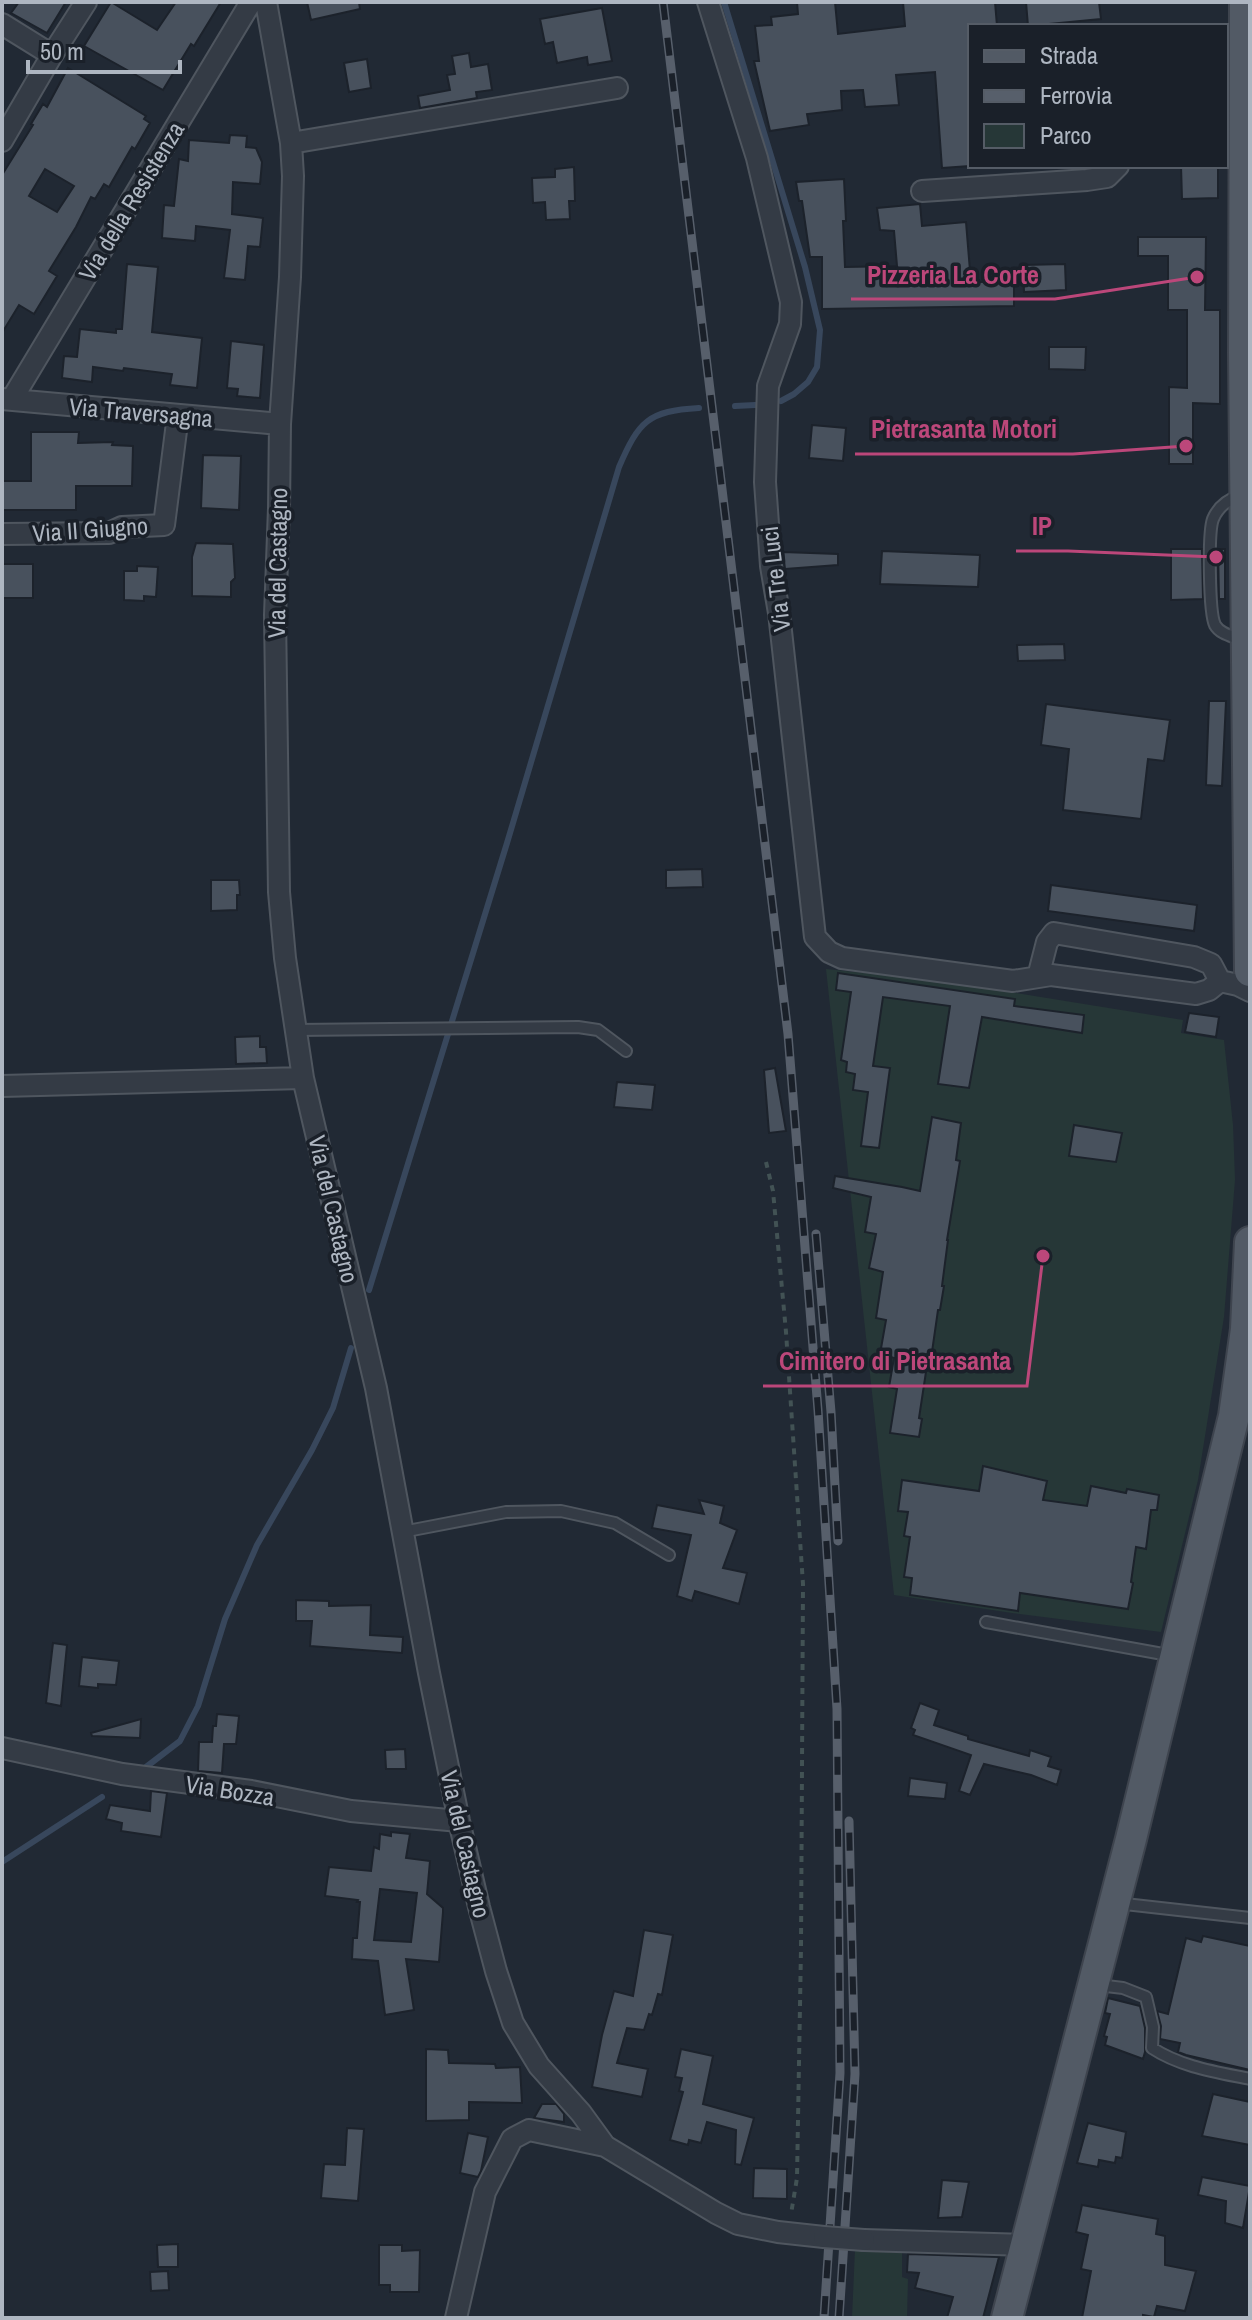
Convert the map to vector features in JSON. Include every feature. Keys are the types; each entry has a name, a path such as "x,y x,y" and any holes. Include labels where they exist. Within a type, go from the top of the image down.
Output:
{"main road":[{"path":"1245,2 1235,63 1246,494 1250,971"},
{"path":"1007,2318 1114,1903 1234,1416 1246,1329 1250,1242"}],"street":[{"path":"2,141 86,2"},
{"name":"Via della Resistenza","path":"7,399 251,2"},
{"name":"Via del Castagno","path":"266,2 291,143 293,176 280,424 275,615 279,892 285,958 303,1078 376,1388 459,1821 496,1971 513,2023 539,2066 581,2113 605,2146 738,2224 778,2232 864,2240 1026,2245"},
{"name":"Via Tre Luci","path":"708,2 757,158 791,302 790,324 768,386 765,482 771,566 779,613 815,937 829,952 842,958 1013,981 1051,975 1196,994 1209,990 1220,981"},
{"path":"2,24 52,55"},
{"path":"291,143 617,88"},
{"path":"922,191 1087,180 1107,177 1116,168"},
{"name":"Via Traversagna","path":"7,399 280,424"},
{"name":"Via II Giugno","path":"2,534 109,533 122,527 164,525 178,415"},
{"path":"1038,977 1047,942 1054,933 1194,957 1211,964 1220,981 1250,991"},
{"path":"2,1086 303,1078"},
{"name":"Via Bozza","path":"2,1748 122,1774 251,1791 351,1811 459,1821"},
{"path":"456,2318 485,2192 512,2139 529,2130 605,2146"}],"lane":[{"path":"296,1030 578,1027 598,1030 626,1051"},
{"path":"402,1532 506,1512 561,1511 615,1523 669,1555"},
{"path":"986,1622 1176,1656"},
{"path":"1114,1903 1250,1918"},
{"path":"1092,1985 1123,1988 1146,1997 1153,2027 1152,2048 1167,2058 1202,2070 1250,2079"}],"path":[{"path":"766,1162 773,1191 786,1332 803,1584 797,2178 791,2216 778,2232"}],"green space":[{"path":"826,969 935,980 1183,1020 1181,1033 1224,1040 1235,1180 1224,1317 1198,1480 1161,1632 894,1595"},
{"path":"855,2249 902,2252 902,2277 908,2279 907,2318 852,2318"}],"building":[{"path":"19,2 66,2 47,33 11,13"},
{"path":"111,2 157,30 176,2 221,2 163,90 84,46"},
{"path":"307,2 359,2 360,9 311,20"},
{"path":"797,2 835,2 838,34 905,26 903,2 995,2 997,24 968,24 968,166 942,168 935,72 896,75 899,105 865,107 863,90 841,91 842,110 807,114 809,125 770,131 754,61 759,61 755,26 772,25 771,17 798,14"},
{"path":"1026,2 1099,2 1101,19 1028,24"},
{"path":"602,8 612,61 588,65 587,57 557,63 553,42 545,44 540,19"},
{"path":"469,53 471,67 488,64 492,90 476,92 477,98 420,108 418,96 450,90 447,75 455,74 452,56"},
{"path":"367,59 371,88 349,92 344,63"},
{"path":"68,68 146,116 144,119 150,123 109,187 104,184 95,199 91,197 49,271 57,276 34,314 19,305 2,333 2,175 43,104 47,107","holes":["45,169 74,186 57,212 29,196"]},
{"path":"230,135 247,136 246,147 256,148 262,162 260,184 233,182 232,214 263,218 260,247 248,246 245,280 224,278 230,230 196,226 195,241 162,238 164,205 174,206 179,159 188,161 189,140 229,143"},
{"path":"574,167 575,201 569,201 570,219 546,220 545,202 533,203 532,178 555,177 555,169"},
{"path":"1181,168 1218,168 1218,198 1182,199"},
{"path":"844,179 845,267 897,266 894,231 880,230 877,208 920,204 922,226 966,222 971,283 1014,279 1014,306 822,309 822,257 810,257 802,201 799,201 796,182"},
{"path":"1138,237 1206,237 1205,310 1220,310 1220,404 1193,403 1193,464 1169,464 1169,387 1187,388 1187,310 1168,310 1168,256 1138,256"},
{"path":"127,264 158,267 152,332 202,338 197,388 170,385 172,374 124,368 123,371 93,367 92,382 62,378 64,356 77,357 80,329 116,333 116,329 122,329"},
{"path":"1065,264 1066,290 1024,292 1023,265"},
{"path":"231,341 264,345 260,398 237,396 238,389 227,388"},
{"path":"1049,347 1086,347 1085,370 1049,369"},
{"path":"812,425 846,428 843,461 809,458"},
{"path":"31,432 79,432 78,443 113,442 112,445 133,446 132,486 76,486 76,510 2,510 2,481 31,481"},
{"path":"203,455 241,456 239,510 201,508"},
{"path":"196,543 233,544 235,578 231,582 231,597 192,596 192,557"},
{"path":"1171,549 1202,549 1203,599 1171,600"},
{"path":"1218,549 1225,549 1225,599 1219,599"},
{"path":"882,551 980,555 978,587 880,584"},
{"path":"783,552 838,554 838,565 785,569"},
{"path":"2,564 33,564 33,598 2,598"},
{"path":"137,566 158,567 156,597 144,596 144,601 124,600 124,571 137,571"},
{"path":"1064,644 1065,660 1018,661 1017,645"},
{"path":"1209,701 1226,701 1222,786 1206,785"},
{"path":"1046,704 1170,720 1164,761 1148,759 1141,819 1063,810 1069,749 1041,745"},
{"path":"702,869 703,887 666,888 666,870"},
{"path":"211,880 239,880 237,910 211,911"},
{"path":"1051,885 1197,905 1194,931 1048,911"},
{"path":"838,973 1015,999 1014,1006 1084,1015 1082,1033 982,1017 969,1088 938,1084 950,1006 883,997 873,1066 890,1068 879,1148 861,1146 868,1092 853,1090 855,1074 846,1072 847,1062 841,1060 851,992 836,990"},
{"path":"1189,1013 1219,1017 1216,1037 1185,1032"},
{"path":"260,1036 260,1047 266,1047 267,1063 236,1064 235,1037"},
{"path":"775,1068 786,1131 769,1133 764,1070"},
{"path":"617,1082 655,1085 652,1110 614,1107"},
{"path":"932,1117 961,1123 956,1160 960,1161 947,1240 944,1286 932,1352 929,1352 919,1418 922,1419 919,1437 890,1433 897,1389 889,1387 894,1358 880,1354 886,1320 876,1318 883,1272 869,1268 876,1234 865,1232 871,1197 833,1188 835,1176 920,1191"},
{"path":"1074,1125 1122,1133 1116,1162 1069,1156"},
{"path":"983,1466 1047,1481 1043,1500 1087,1506 1091,1486 1159,1495 1157,1510 1151,1510 1146,1549 1136,1547 1128,1609 1020,1593 1018,1611 910,1595 912,1578 904,1577 910,1537 904,1536 908,1512 898,1511 902,1480 979,1491"},
{"path":"699,1500 724,1506 720,1523 737,1530 723,1568 747,1573 739,1604 695,1591 692,1601 677,1596 691,1535 652,1528 657,1505 704,1514"},
{"path":"296,1600 329,1601 329,1606 371,1605 370,1635 403,1637 402,1653 310,1646 312,1621 296,1621"},
{"path":"53,1643 67,1645 61,1706 46,1703"},
{"path":"82,1657 119,1661 116,1685 98,1684 98,1688 79,1686"},
{"path":"920,1703 939,1710 934,1725 968,1736 968,1739 1029,1756 1030,1750 1051,1757 1048,1766 1061,1770 1057,1785 1031,1775 984,1764 970,1795 959,1791 971,1755 913,1735 915,1730 911,1728"},
{"path":"217,1714 239,1716 236,1744 224,1744 222,1773 198,1771 199,1742 212,1742"},
{"path":"141,1719 140,1738 92,1736 91,1733"},
{"path":"405,1749 406,1769 386,1769 385,1750"},
{"path":"910,1778 947,1783 945,1799 908,1796"},
{"path":"151,1791 167,1793 161,1837 121,1831 122,1823 106,1819 110,1805 150,1811"},
{"path":"391,1832 410,1834 406,1858 430,1861 427,1894 443,1908 443,1912 439,1962 406,1959 414,2010 385,2015 378,1961 352,1959 360,1902 325,1896 329,1867 371,1871 374,1847 379,1849 380,1834 391,1836","holes":["380,1889 417,1893 411,1942 374,1940"]},
{"path":"644,1930 673,1935 662,1995 658,1994 644,2030 627,2028 617,2063 648,2069 642,2097 592,2087 614,1991 633,1996"},
{"path":"1203,1936 1250,1946 1250,2070 1186,2055 1178,2052 1180,2043 1160,2039 1157,2011 1168,2014 1186,1938 1201,1942"},
{"path":"1108,1998 1140,2006 1145,2028 1143,2059 1105,2045 1107,2037 1104,2036 1110,2014 1105,2013"},
{"path":"426,2049 448,2050 449,2063 520,2067 522,2103 469,2102 469,2120 426,2121"},
{"path":"681,2049 713,2056 703,2104 754,2118 741,2165 735,2164 736,2130 707,2122 701,2143 689,2140 688,2145 670,2140 683,2092 679,2091 682,2078 675,2077"},
{"path":"1213,2094 1250,2102 1250,2145 1202,2136"},
{"path":"542,2104 556,2104 564,2114 564,2122 534,2118"},
{"path":"1088,2123 1126,2132 1122,2158 1116,2157 1115,2163 1099,2160 1098,2167 1077,2163"},
{"path":"347,2128 364,2129 358,2201 321,2198 324,2164 345,2165"},
{"path":"468,2133 488,2137 478,2177 460,2173"},
{"path":"754,2168 787,2169 787,2199 753,2198"},
{"path":"1202,2177 1250,2186 1243,2228 1225,2223 1226,2201 1198,2195"},
{"path":"942,2180 969,2182 962,2217 938,2218"},
{"path":"1082,2205 1158,2219 1156,2234 1165,2236 1165,2265 1196,2271 1185,2311 1157,2306 1154,2317 1082,2318 1091,2271 1081,2269 1088,2235 1076,2232"},
{"path":"178,2244 178,2267 158,2267 157,2245"},
{"path":"379,2245 402,2245 402,2251 420,2250 419,2292 390,2292 390,2285 379,2285"},
{"path":"908,2254 999,2257 983,2318 947,2318 953,2297 915,2288 919,2273 907,2272"},
{"path":"168,2271 169,2290 151,2291 150,2272"}],"waterway":[{"path":"724,2 805,267 820,330 817,367 808,382 781,401"},
{"path":"735,406 755,405"},
{"path":"369,1290 619,467 633,439 647,421 668,412 699,408"},
{"path":"146,1767 180,1741 198,1706 225,1619 257,1545 333,1408 351,1348"},
{"path":"2,1862 102,1797"}],"railway":[{"path":"663,2 788,1034 818,1410 837,1709 840,2073 824,2318"},
{"path":"816,1234 838,1541"},
{"path":"839,2318 855,2074 849,1821"}],"place":[{"name":"Pizzeria La Corte","path":"1197,277"},
{"name":"Pietrasanta Motori","path":"1186,446"},
{"name":"IP","path":"1216,557"},
{"name":"Cimitero di Pietrasanta","path":"1043,1256"}]}
